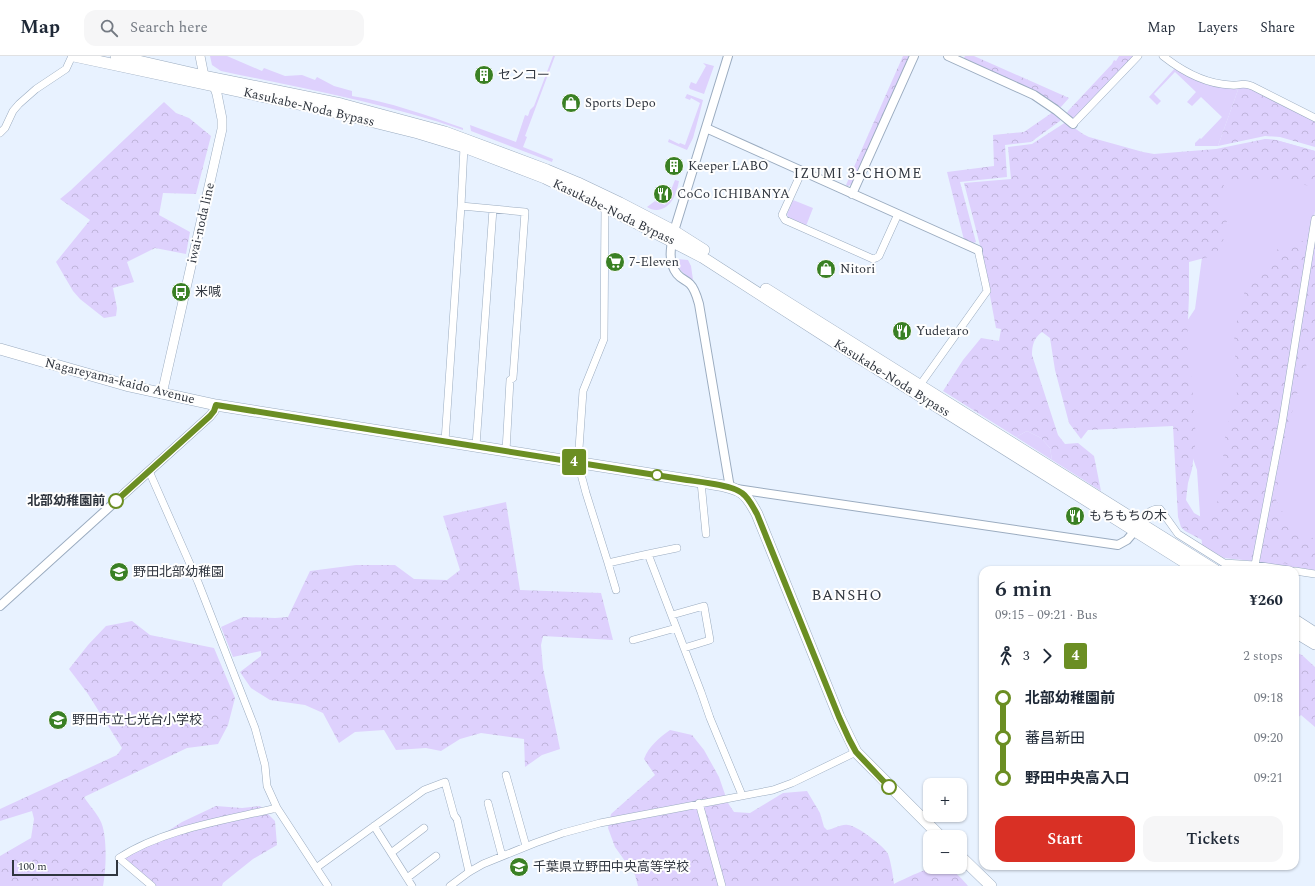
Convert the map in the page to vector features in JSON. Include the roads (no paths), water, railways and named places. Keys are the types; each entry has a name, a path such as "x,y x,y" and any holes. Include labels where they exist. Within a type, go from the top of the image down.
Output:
{"main road":[{"name":"Kasukabe-Noda Bypass","path":"73,56 317,108 411,131 464,147 545,178 605,207 673,236 708,261 834,342 1138,527 1208,566"},
{"name":"Kasukabe-Noda Bypass","path":"116,56 341,104 445,132 547,170 596,191 920,385 1138,527 1192,566"},
{"path":"200,56 204,76"},
{"name":"iwai-noda line","path":"162,394 222,129 220,105 214,86 204,76"},
{"name":"Nagareyama-kaido Avenue","path":"0,349 128,386 216,405 701,482 730,488 742,493 757,514 839,717 856,752 934,830"},
{"path":"1299,623 1315,633"},
{"path":"1299,634 1315,644"},
{"path":"967,863 991,886"}],"street":[{"path":"0,133 5,128 13,111 19,104 36,89 66,69 73,56"},
{"path":"728,56 673,236 670,253 673,267 681,278 690,284 699,304 730,488 1118,545 1127,540 1147,514 1156,509 1160,509 1178,534 1224,562 1262,566"},
{"path":"852,194 914,56"},
{"path":"948,56 1034,96 1056,110 1073,124 1138,56"},
{"path":"1163,56 1197,78 1232,86 1244,83 1315,118"},
{"path":"706,128 978,250 987,291 920,385"},
{"path":"444,441 464,147"},
{"path":"802,171 782,215 785,220 873,259 878,256 898,214"},
{"path":"461,206 525,212 513,378 510,380 506,451"},
{"path":"605,207 604,339 583,391 578,463 616,590"},
{"path":"476,446 493,209"},
{"path":"1255,565 1282,424 1315,219"},
{"path":"1,604 210,416 216,405"},
{"path":"149,471 198,582 255,728 265,764 268,786 277,808 328,886"},
{"path":"701,482 706,534"},
{"path":"608,563 677,548"},
{"path":"648,554 710,718 742,795"},
{"path":"1299,572 1315,574"},
{"path":"672,615 704,606 710,640 684,648"},
{"path":"634,640 676,628"},
{"path":"450,886 484,864 526,846 563,833 600,823 784,787 856,752"},
{"path":"506,775 526,846"},
{"path":"316,868 424,790 445,782 454,815 457,819 470,872"},
{"path":"488,803 502,856"},
{"path":"699,803 722,886"},
{"path":"152,886 119,858 147,844 172,834 277,808"},
{"path":"374,826 412,886"},
{"path":"391,853 424,828"},
{"path":"407,878 436,856"}],"place":[{"name":"センコー","path":"484,75"},
{"name":"Sports Depo","path":"571,103"},
{"name":"Keeper LABO","path":"674,166"},
{"name":"CoCo ICHIBANYA","path":"663,194"},
{"name":"7-Eleven","path":"615,262"},
{"name":"Nitori","path":"826,269"},
{"name":"米喊","path":"181,292"},
{"name":"Yudetaro","path":"902,331"},
{"name":"北部幼稚園前","path":"116,501"},
{"name":"もちもちの木","path":"1075,516"},
{"name":"野田北部幼稚園","path":"119,572"},
{"name":"野田市立七光台小学校","path":"58,720"},
{"name":"千葉県立野田中央高等学校","path":"519,867"}],"district":[{"name":"IZUMI 3-CHOME","path":"858,173"},
{"name":"BANSHO","path":"847,595"}]}
